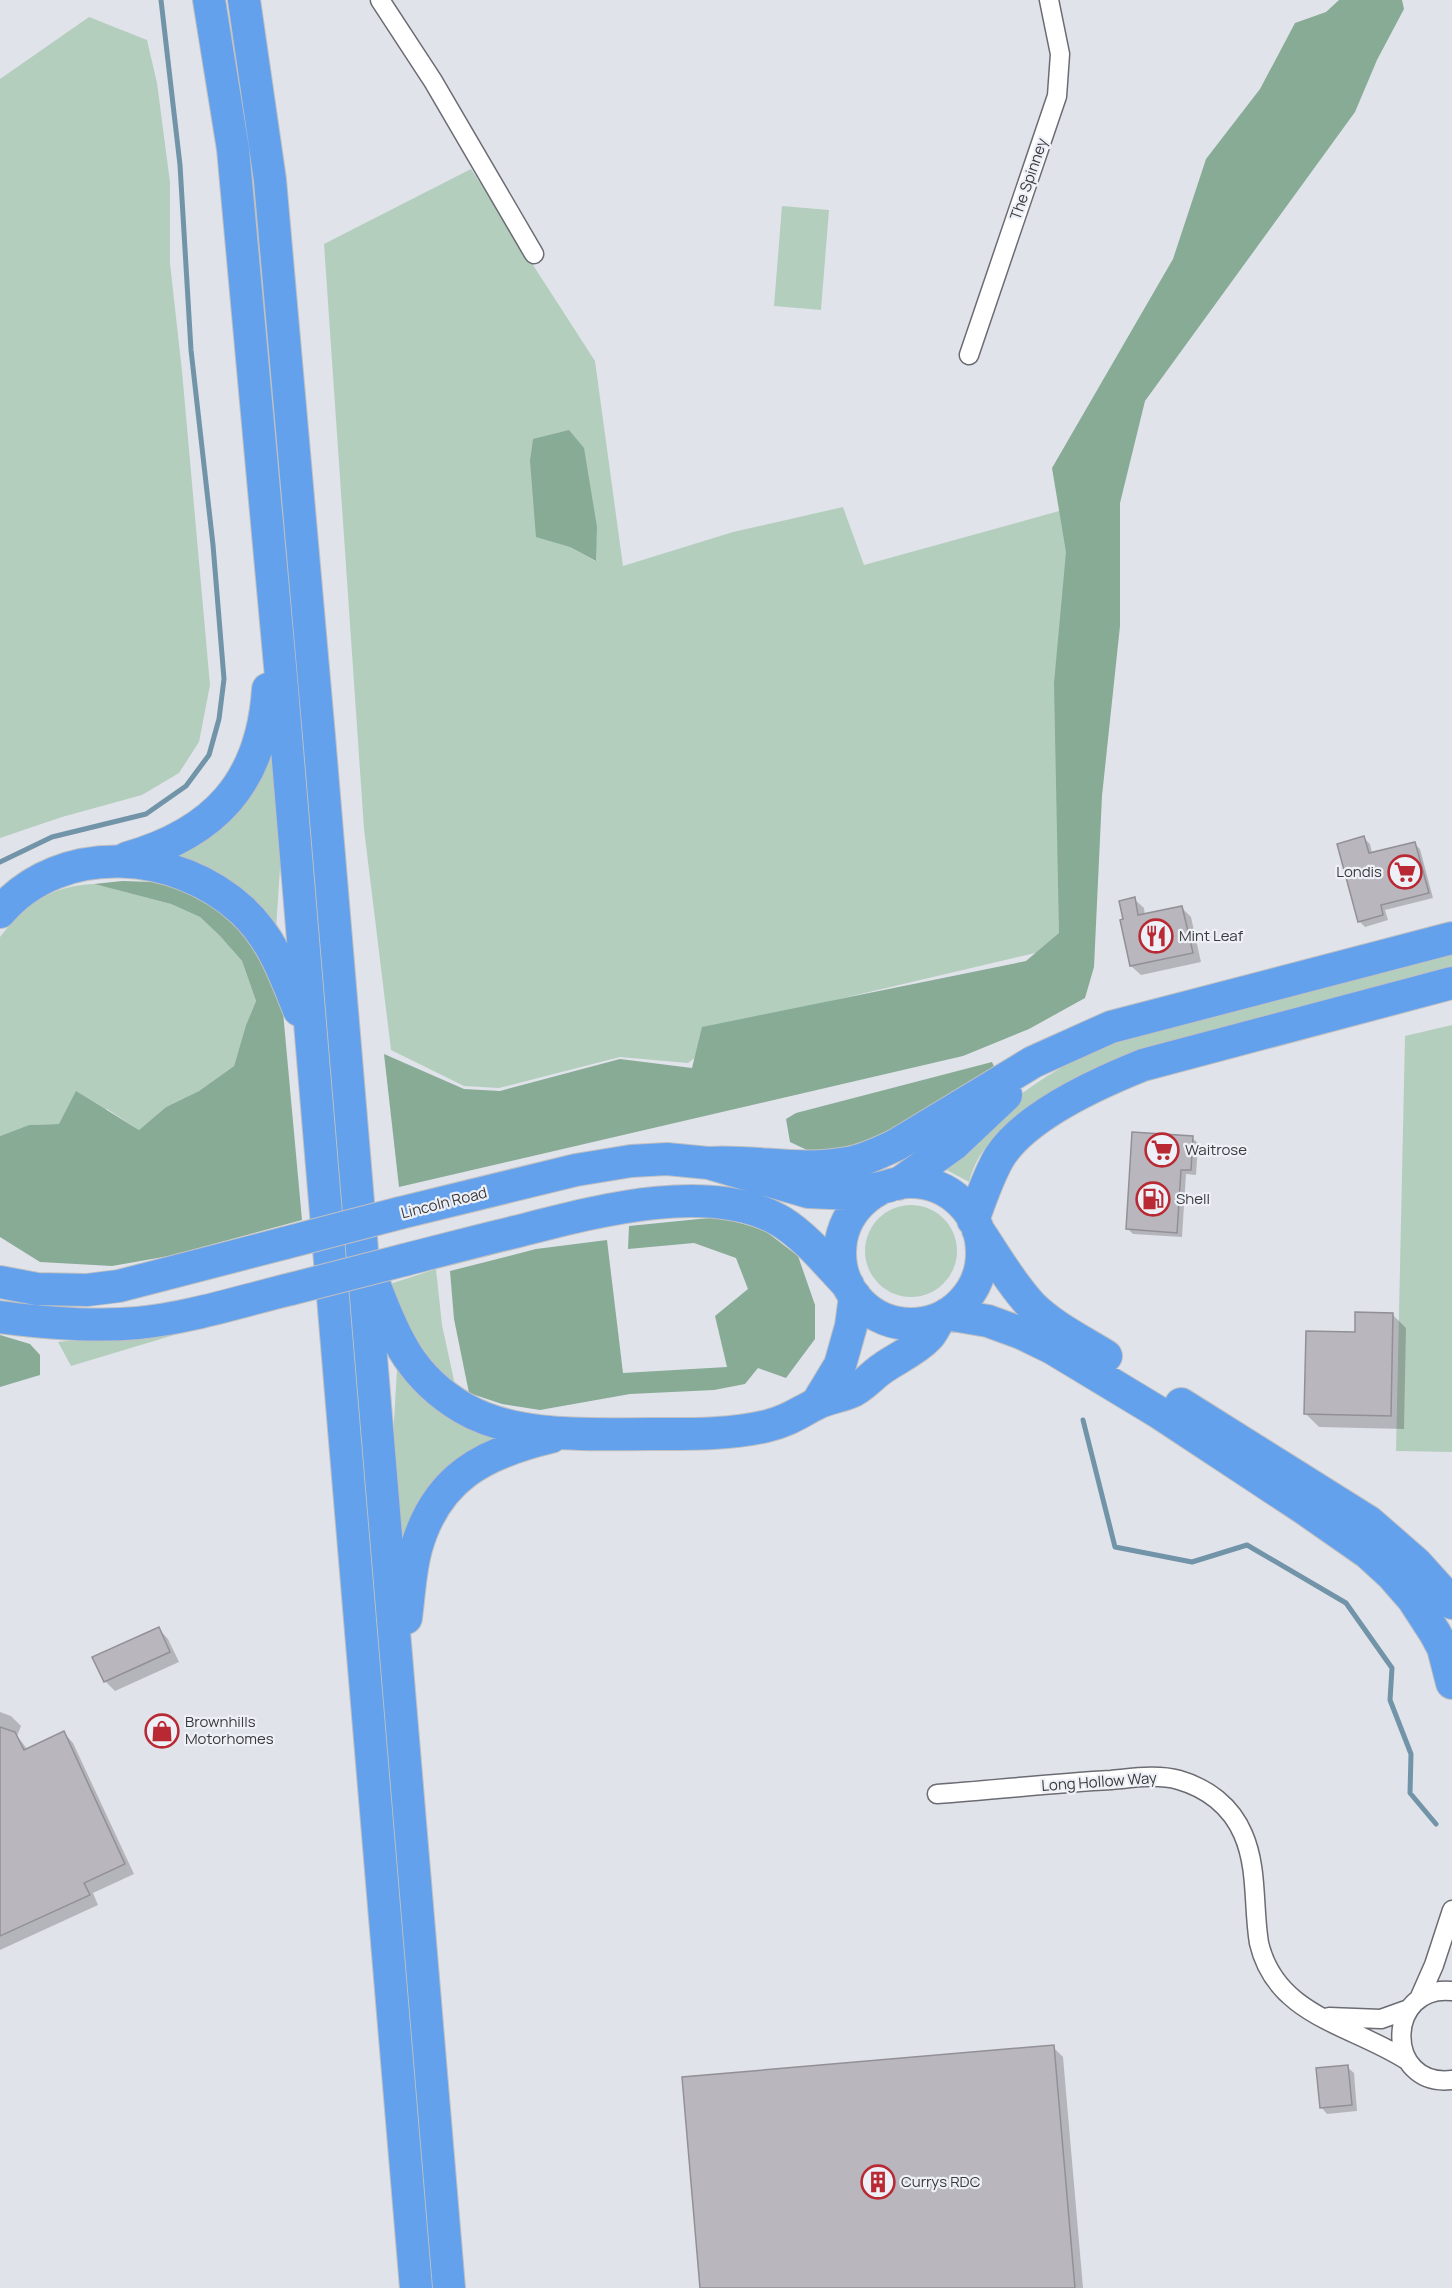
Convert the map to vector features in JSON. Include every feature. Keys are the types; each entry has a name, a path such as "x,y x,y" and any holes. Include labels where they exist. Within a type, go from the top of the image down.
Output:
{"highway":[{"path":"209,0 233,150 274,603 416,2288"},
{"path":"244,0 270,180 449,2288"},
{"path":"0,912 27,890 52,875 153,851 189,833 220,808 246,774 263,733 267,709 274,603"},
{"path":"121,860 155,865 184,873 225,896 244,912 272,947 311,1039"},
{"path":"708,1163 737,1161 821,1166 849,1163 874,1155 924,1130 1034,1062 1111,1027 1452,938"},
{"path":"362,1252 393,1334 402,1351 428,1383 465,1410 486,1419 564,1434 730,1431 766,1426 795,1417 817,1403 853,1392 881,1369 922,1342 932,1333 943,1316 967,1297 976,1281 981,1261 975,1225 989,1177 1001,1155 1016,1138 1058,1107 1097,1084 1143,1065 1452,983"},
{"path":"817,1403 840,1365 851,1326 851,1290 840,1256 845,1226 860,1204 877,1191 893,1185 953,1145 1014,1088 1071,1044"},
{"name":"Lincoln Road","path":"0,1282 37,1289 87,1290 119,1286 400,1213 610,1163 667,1160 708,1163 808,1192 852,1194 893,1185"},
{"path":"893,1185 919,1183 939,1189 956,1199 1019,1290 1045,1317 1347,1506 1390,1539 1416,1563 1452,1603"},
{"path":"0,1317 69,1324 138,1323 170,1319 591,1213 657,1203 717,1202 741,1206 781,1221 802,1237 870,1311 891,1321 914,1324 943,1316 988,1321 1021,1333 1052,1348 1158,1412 1351,1541 1392,1575 1413,1599 1443,1648 1452,1683"},
{"path":"398,1680 415,1550 432,1510 457,1479 490,1456 508,1448 564,1434"}],"street":[{"path":"380,0 433,81 534,254"},
{"name":"The Spinney","path":"969,355 1057,96 1060,54 1049,0"},
{"name":"Long Hollow Way","path":"937,1794 1157,1777 1179,1780 1206,1791 1217,1799 1235,1819 1248,1845 1256,1928 1262,1956 1277,1984 1310,2012 1394,2052 1426,2077 1452,2080"},
{"path":"1408,2061 1400,2039 1401,2026 1434,1965 1452,1910"},
{"name":"Long Hollow Way","path":"1321,2016 1381,2019 1438,1991 1452,1991"}],"green space":[{"path":"1339,0 1402,0 1404,9 1377,60 1355,112 1145,401 1120,503 1120,626 1102,796 1094,967 1085,998 1029,1029 963,1056 399,1187 384,1054 464,1089 500,1091 620,1059 692,1068 702,1027 1026,961 1059,933 1054,683 1066,552 1052,468 1173,259 1206,159 1260,89 1295,23 1326,12"},
{"path":"89,17 147,40 157,83 170,182 170,263 210,685 199,742 179,773 142,795 62,817 0,838 0,79"},
{"path":"471,169 595,361 623,566 733,532 843,507 864,565 1088,503 1065,946 742,1022 688,1063 620,1057 499,1088 464,1086 391,1050 364,829 324,244","holes":["597,527 595,561 570,547"]},
{"path":"782,206 829,210 821,310 774,306"},
{"path":"569,430 584,448 597,527 596,561 570,547 536,537 530,461 533,439"},
{"path":"272,743 281,854 276,929 159,858"},
{"path":"122,881 153,882 182,889 228,909 263,952 283,1012 302,1220 169,1256 112,1266 40,1262 0,1237 0,1136 29,1125 59,1124 76,1091 139,1130 166,1107 199,1091 234,1066 256,1001 242,961 200,917 171,904 94,884"},
{"path":"94,884 171,904 200,917 242,961 256,1001 234,1066 199,1091 166,1107 139,1130 107,1109 59,1124 29,1125 0,1136 0,937 19,915 40,899 64,888"},
{"path":"1452,953 1452,970 1194,1035 1136,1053 1006,1125 983,1151 969,1182 943,1168 997,1115 1030,1087 1060,1068 1108,1045 1142,1032"},
{"path":"1452,1025 1452,1452 1396,1451 1405,1036"},
{"path":"992,1062 998,1075 861,1151 807,1150 790,1142 786,1119 796,1113"},
{"path":"902,1205 920,1205 937,1212 950,1225 957,1242 957,1260 950,1277 937,1290 920,1297 902,1297 885,1290 872,1277 865,1260 865,1242 872,1225 885,1212"},
{"path":"719,1217 764,1230 798,1256 815,1305 815,1339 786,1378 758,1368 745,1384 714,1390 630,1394 540,1410 502,1404 469,1393 454,1319 450,1271 536,1249 607,1240 623,1373 727,1367 715,1316 748,1289 736,1258 694,1243 628,1249 629,1226"},
{"path":"436,1269 442,1325 455,1385 447,1381 414,1346 390,1284"},
{"path":"204,1326 71,1366 58,1342"},
{"path":"0,1335 30,1344 40,1355 40,1375 0,1387"},
{"path":"399,1368 505,1434 401,1555 393,1438 397,1369"}],"building":[{"path":"1364,836 1369,853 1415,842 1429,893 1381,905 1383,915 1358,922 1337,844"},
{"name":"Mint Leaf","path":"1135,897 1138,915 1182,906 1193,953 1130,966 1120,920 1123,919 1119,901"},
{"name":"Shell","path":"1132,1132 1193,1136 1191,1170 1181,1170 1177,1233 1126,1229"},
{"path":"1355,1312 1393,1313 1391,1416 1304,1414 1306,1331 1355,1332"},
{"path":"159,1627 170,1652 104,1682 92,1657"},
{"path":"0,1727 15,1732 24,1750 64,1731 125,1864 84,1883 90,1895 0,1936"},
{"name":"Currys RDC","path":"1054,2045 1075,2288 700,2288 682,2077"},
{"path":"1348,2065 1352,2105 1320,2108 1316,2068"}],"waterway":[{"path":"0,862 52,837 146,814 186,786 209,755 219,719 224,679 213,545 191,350 180,165 161,0"},
{"path":"1083,1420 1115,1547 1192,1562 1247,1545 1346,1603 1392,1668 1390,1700 1411,1754 1410,1793 1436,1824"}],"place":[{"name":"Londis","path":"1405,872"},
{"name":"Mint Leaf","path":"1156,936"},
{"name":"Waitrose","path":"1162,1150"},
{"name":"Shell","path":"1153,1199"},
{"name":"Brownhills Motorhomes","path":"162,1731"},
{"name":"Currys RDC","path":"878,2182"}]}
